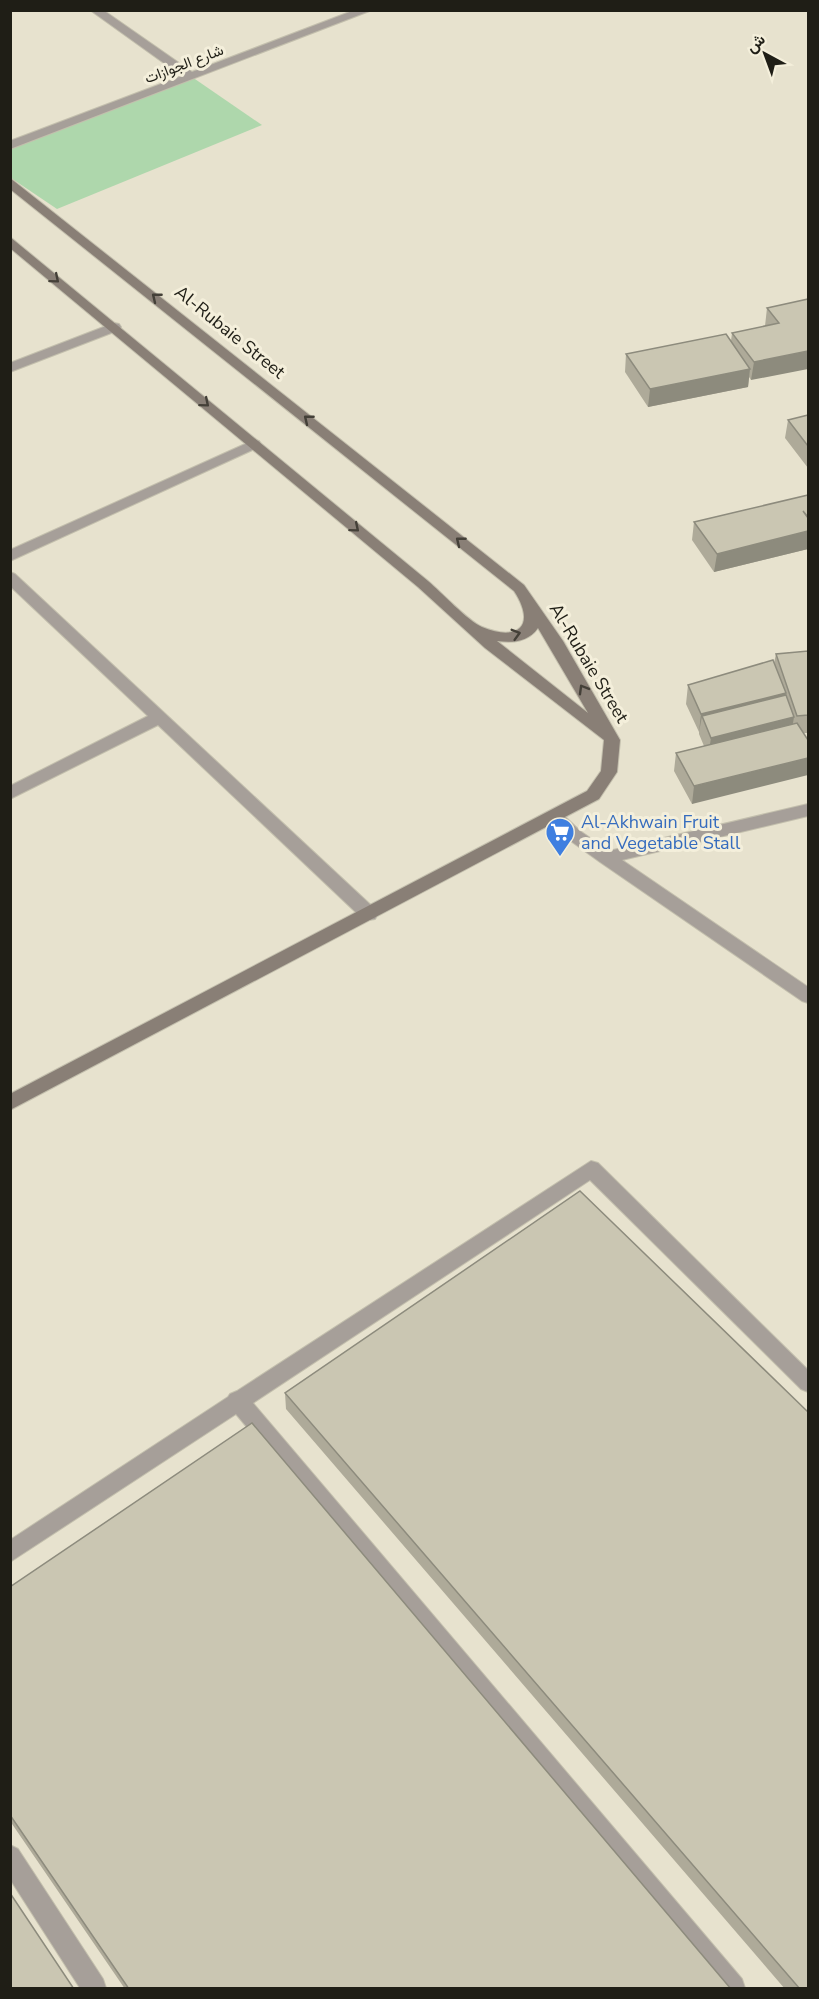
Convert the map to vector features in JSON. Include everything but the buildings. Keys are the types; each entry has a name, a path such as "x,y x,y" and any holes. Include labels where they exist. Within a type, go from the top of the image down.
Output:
{"street":[{"path":"95,10 192,77"},
{"path":"331,10 345,19"},
{"name":"شارع الجوازات","path":"10,145 368,10"},
{"name":"Al-Rubaie Street","path":"10,182 519,588 555,641 612,740"},
{"name":"Al-Rubaie Street","path":"10,241 474,629 612,740"},
{"path":"10,368 114,327"},
{"path":"10,556 254,444"},
{"path":"10,577 369,914"},
{"path":"474,629 503,638 523,633 533,623 534,616 529,603"},
{"path":"10,793 160,717"},
{"path":"10,1103 593,795 609,772 612,740"},
{"path":"606,858 808,810"},
{"path":"554,816 574,835 606,858 808,996"},
{"path":"10,1551 591,1169 808,1383"},
{"path":"237,1400 733,1989"},
{"path":"10,1857 94,1989"}],"green space":[{"path":"192,77 262,125 57,209 11,178 11,145"}],"place":[{"name":"Al-Akhwain Fruit and Vegetable Stall","path":"560,858"}]}
